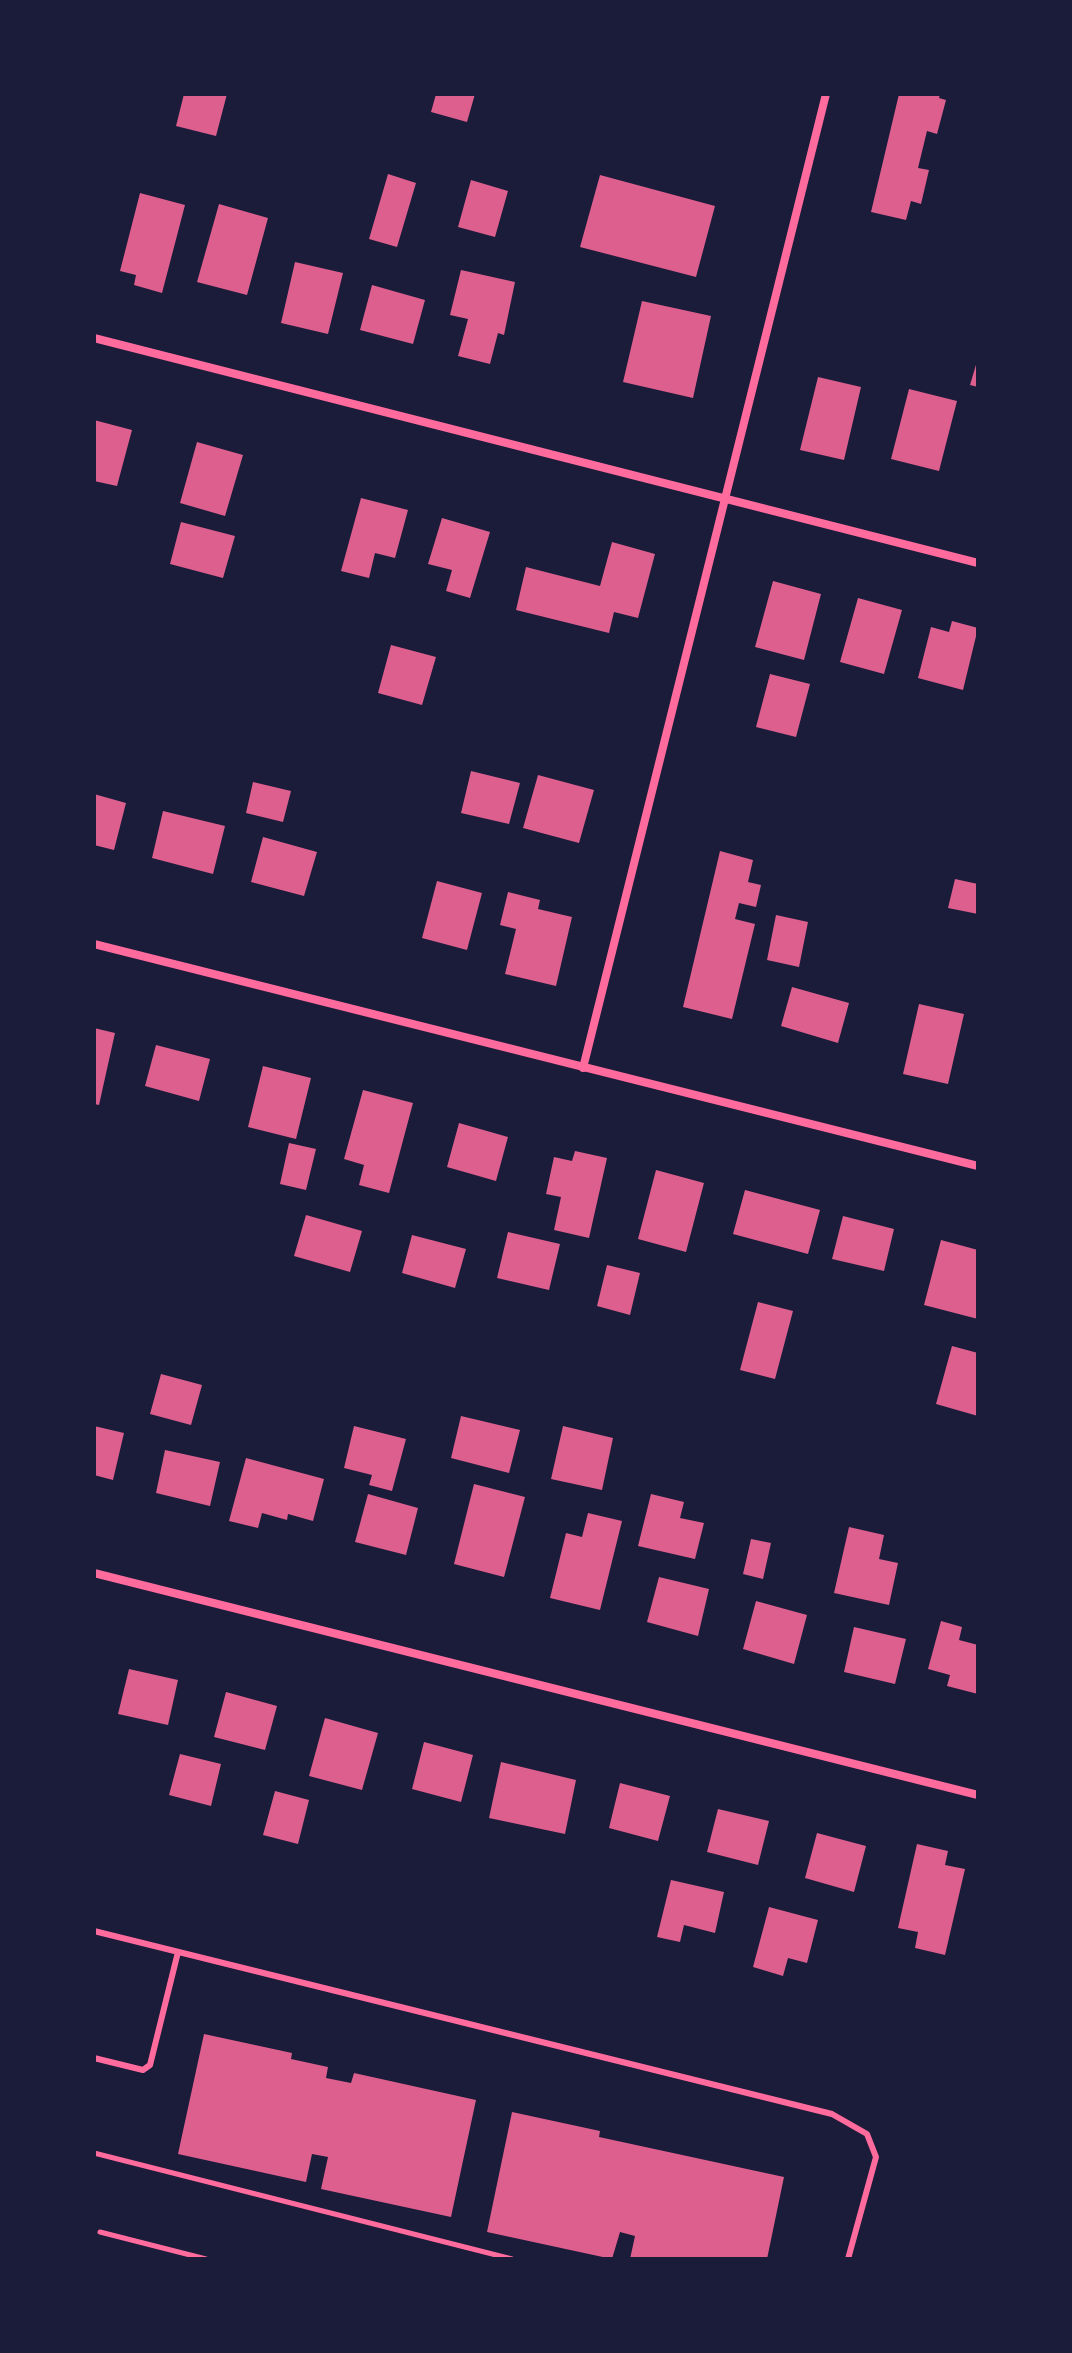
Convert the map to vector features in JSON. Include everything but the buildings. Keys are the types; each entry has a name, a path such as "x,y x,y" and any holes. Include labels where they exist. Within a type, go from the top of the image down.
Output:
{"street":[{"path":"583,1068 826,94"},
{"path":"94,338 978,563"},
{"path":"94,944 978,1166"},
{"path":"94,1573 978,1795"}],"lane":[{"path":"94,1931 832,2114 867,2134 876,2157 848,2259"},
{"path":"94,2058 143,2070 150,2065 178,1952"}],"path":[{"path":"94,2153 512,2259"},
{"path":"100,2232 206,2259"}]}
